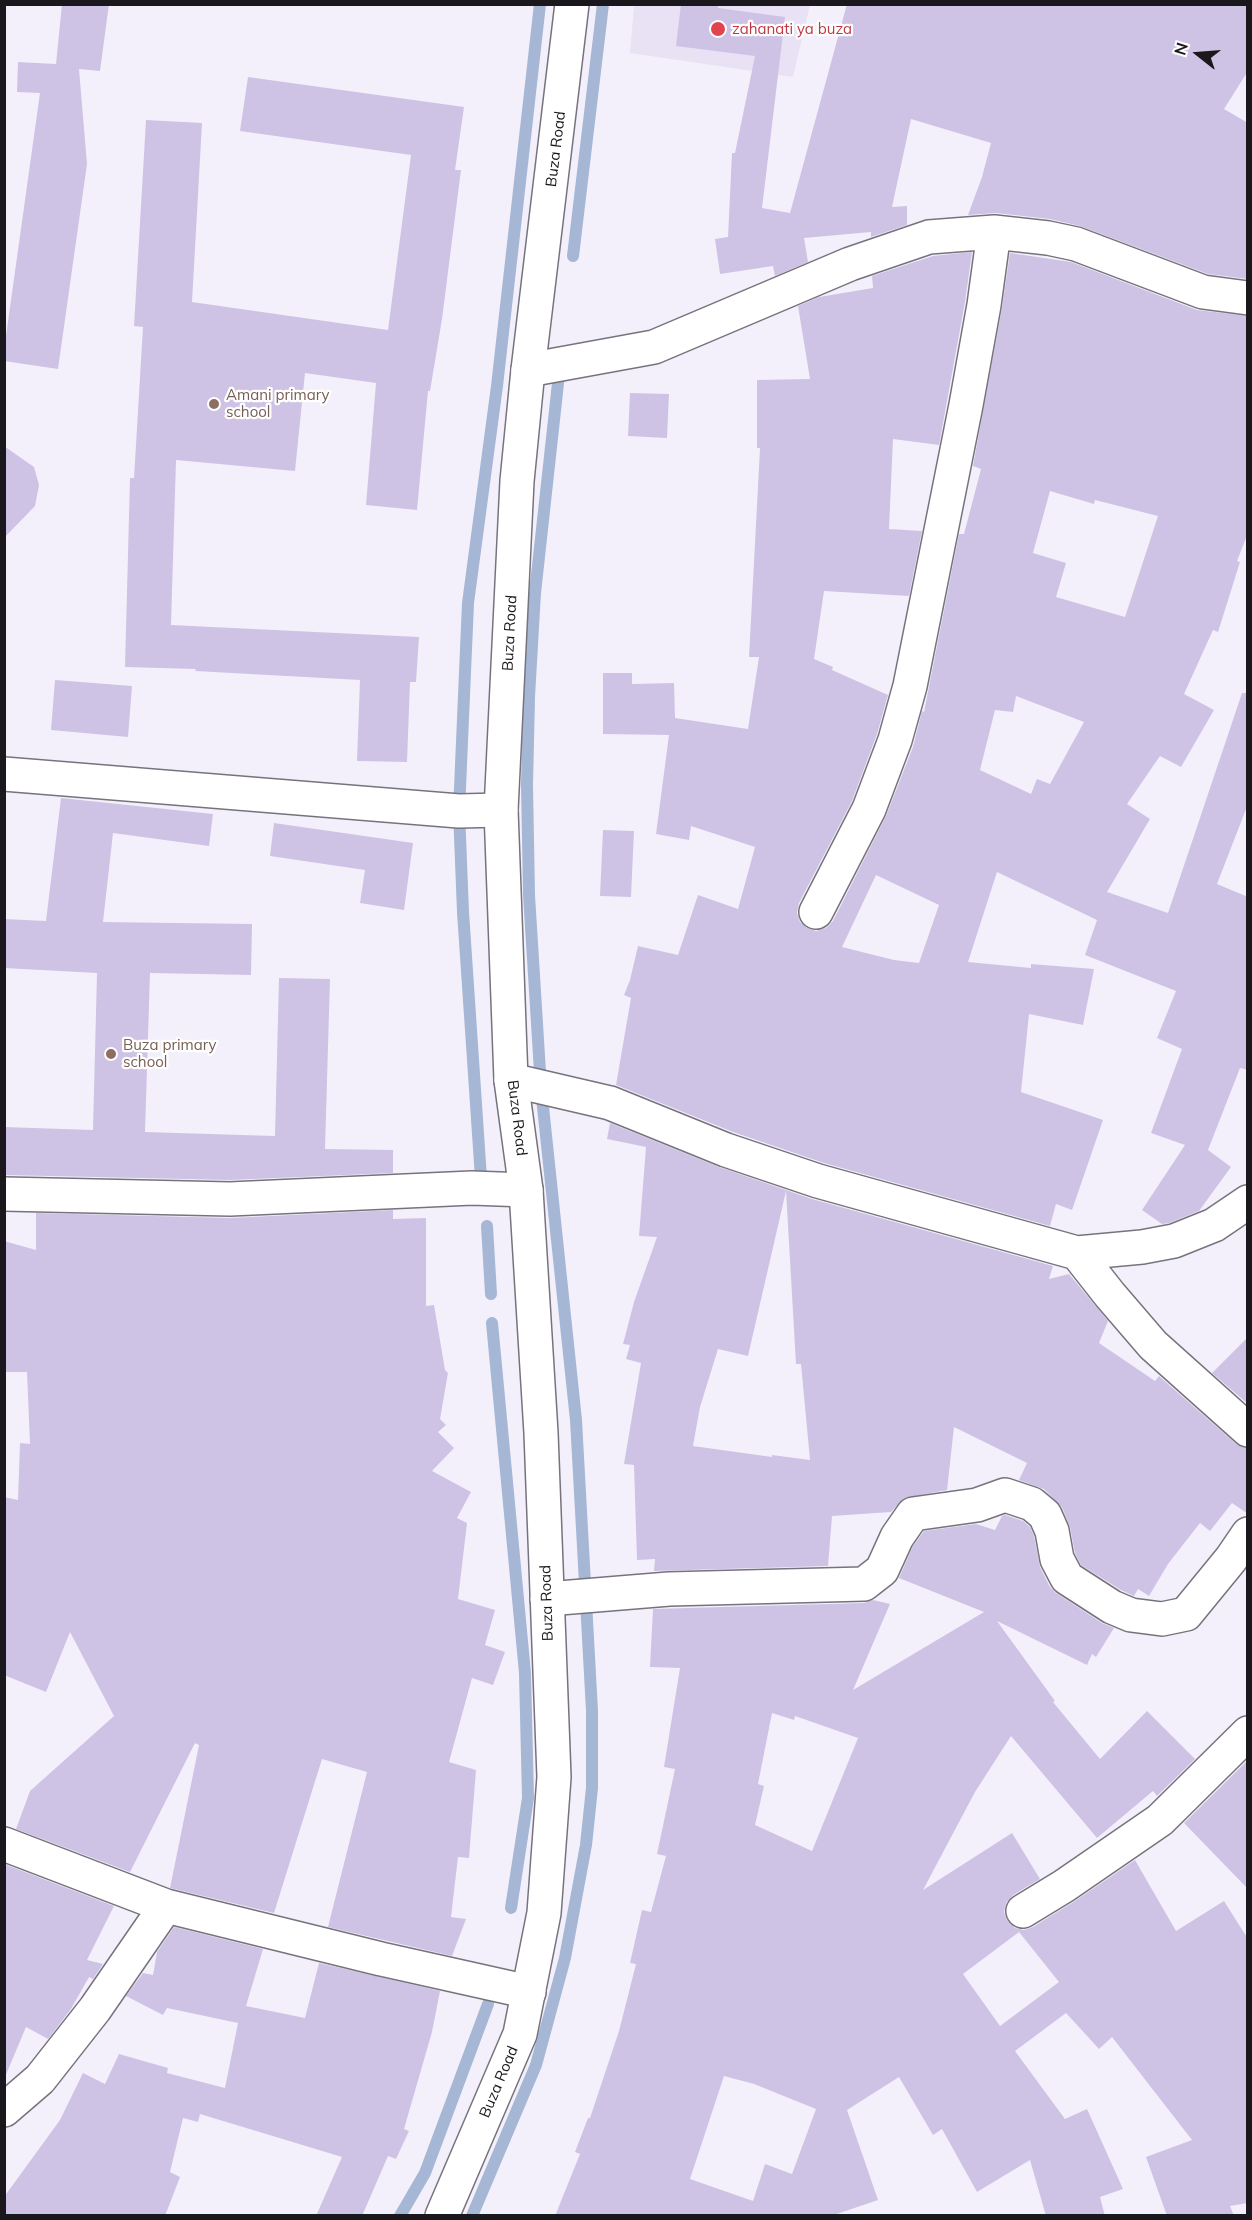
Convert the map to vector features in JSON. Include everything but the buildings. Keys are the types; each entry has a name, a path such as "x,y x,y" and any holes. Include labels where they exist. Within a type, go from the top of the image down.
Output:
{"street":[{"name":"Buza Road","path":"442,2216 520,2034 544,1913 554,1777 542,1433 526,1190 512,1080 501,810 517,481 528,370 573,4"},
{"path":"816,912 870,809 895,740 910,686 966,405 994,232"},
{"path":"528,370 654,347 890,249 930,237 994,232 1048,238 1076,244 1203,292 1248,298"},
{"path":"4,774 459,811 501,810"},
{"path":"512,1080 610,1103 726,1150 818,1181 1077,1253 1142,1247 1174,1241 1214,1226 1248,1202"},
{"path":"4,1194 230,1199 472,1188 526,1190"},
{"path":"1077,1253 1153,1345 1248,1431"},
{"path":"547,1599 669,1589 864,1584 882,1570 897,1537 913,1514 977,1504 1005,1495 1032,1504 1045,1515 1052,1532 1057,1559 1067,1578 1112,1607 1131,1615 1162,1619 1186,1614 1231,1559 1248,1534"},
{"path":"1023,1911 1064,1887 1160,1820 1248,1733"},
{"path":"4,1844 166,1906 529,1992"},
{"path":"4,2110 40,2079 95,2009 166,1906"}],"shaded area":[{"name":"zahanati ya buza","path":"634,5 810,5 793,77 630,53"}],"waterway":[{"path":"481,1178 463,912 459,811 468,603 497,386 540,4"},
{"path":"573,256 603,4"},
{"path":"472,2216 536,2065 565,1958 586,1845 592,1788 592,1711 576,1420 541,1088 529,895 527,785 535,593 560,365"},
{"path":"487,1226 491,1294"},
{"path":"492,1323 525,1673 528,1798 511,1908"},
{"path":"400,2216 425,2173 488,2004"}],"place":[{"name":"zahanati ya buza","path":"718,29"},
{"name":"Amani primary school","path":"214,404"},
{"name":"Buza primary school","path":"111,1054"}]}
